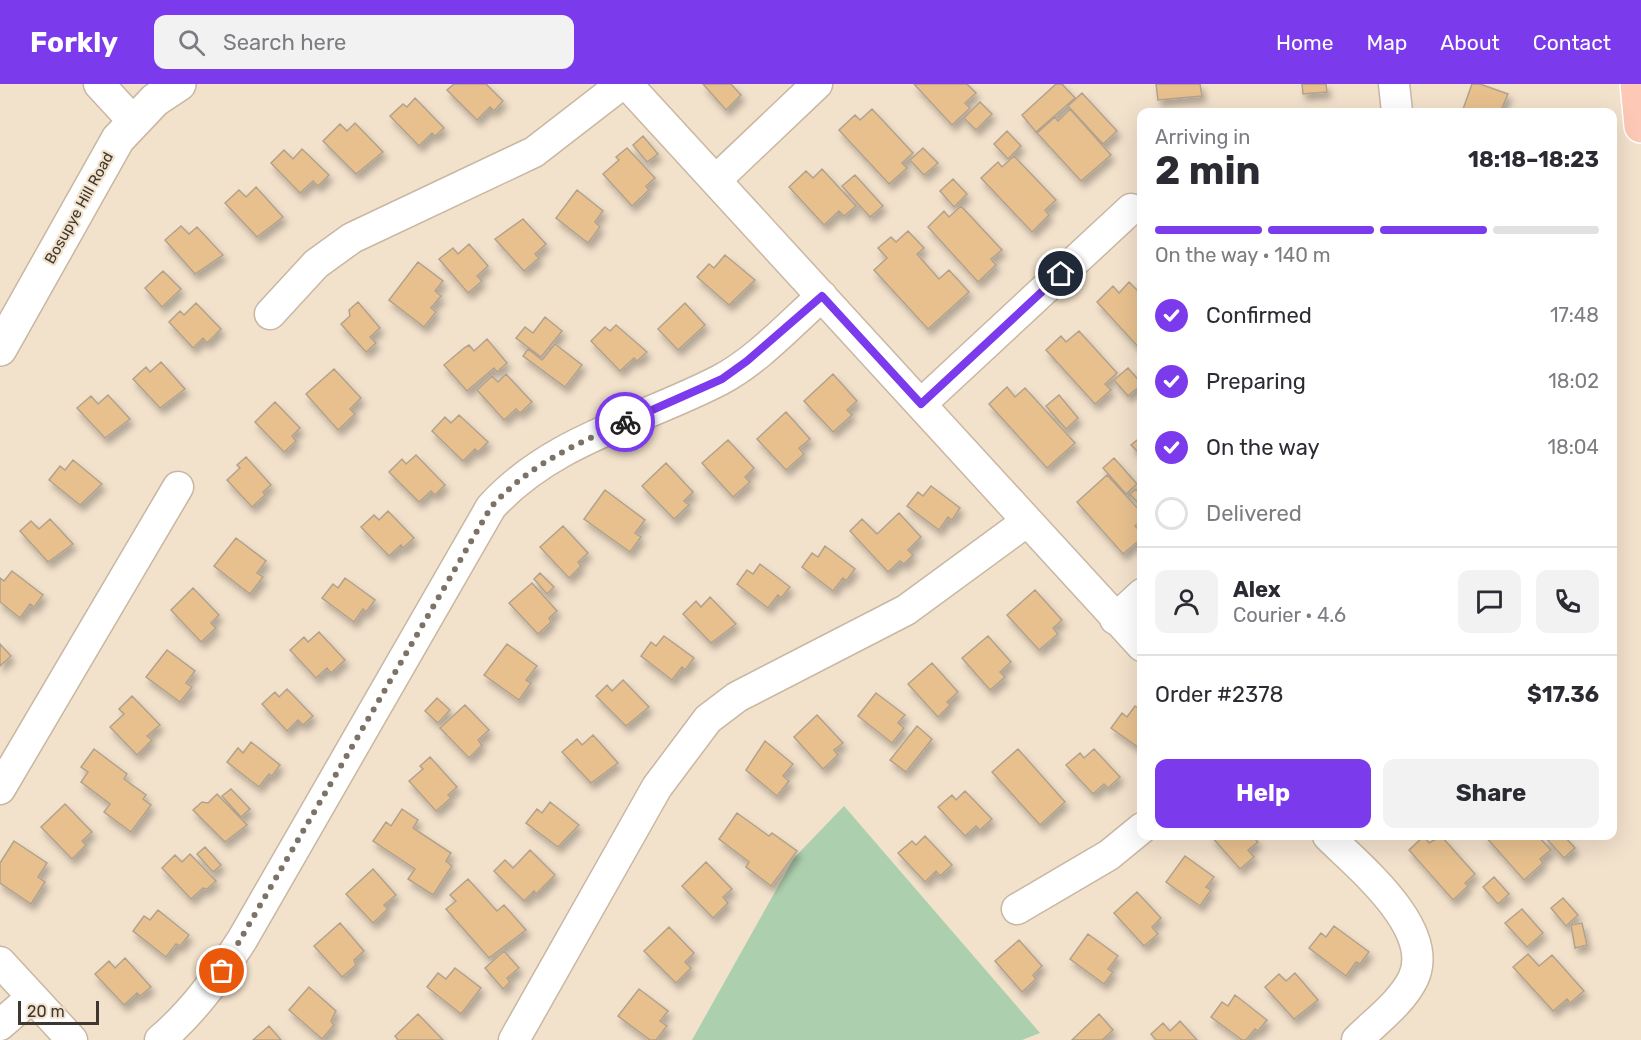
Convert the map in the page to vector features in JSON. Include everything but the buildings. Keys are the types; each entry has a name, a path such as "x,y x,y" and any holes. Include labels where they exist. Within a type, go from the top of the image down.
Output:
{"main road":[{"path":"1637,84 1641,126"}],"street":[{"path":"99,84 133,121"},
{"name":"Bosupye Hill Road","path":"0,349 118,139 154,100 179,84"},
{"path":"270,314 316,264 352,238 534,152 622,84"},
{"path":"627,84 717,179 1026,522 1137,641"},
{"path":"717,179 817,84"},
{"path":"1394,84 1397,108"},
{"path":"921,404 1131,209"},
{"path":"160,1040 212,987 242,940 491,507 513,483 567,448 722,379 747,361 822,296"},
{"path":"0,789 178,487"},
{"path":"514,1040 657,787 708,719 737,697 906,610 1026,522"},
{"path":"1115,619 1137,599"},
{"path":"1017,909 1109,855 1137,832"},
{"path":"1332,840 1398,906 1411,931 1416,954 1414,976 1403,995 1357,1040"},
{"path":"0,962 72,1040"},
{"path":"0,1025 32,998"}],"green space":[{"path":"844,806 1040,1033 1022,1040 692,1040 794,858"}],"way so far":[{"path":"222,971 491,507 513,483 535,467 567,448 625,422"}],"route":[{"path":"625,422 722,379 747,361 822,296 921,404 1061,274"}]}
